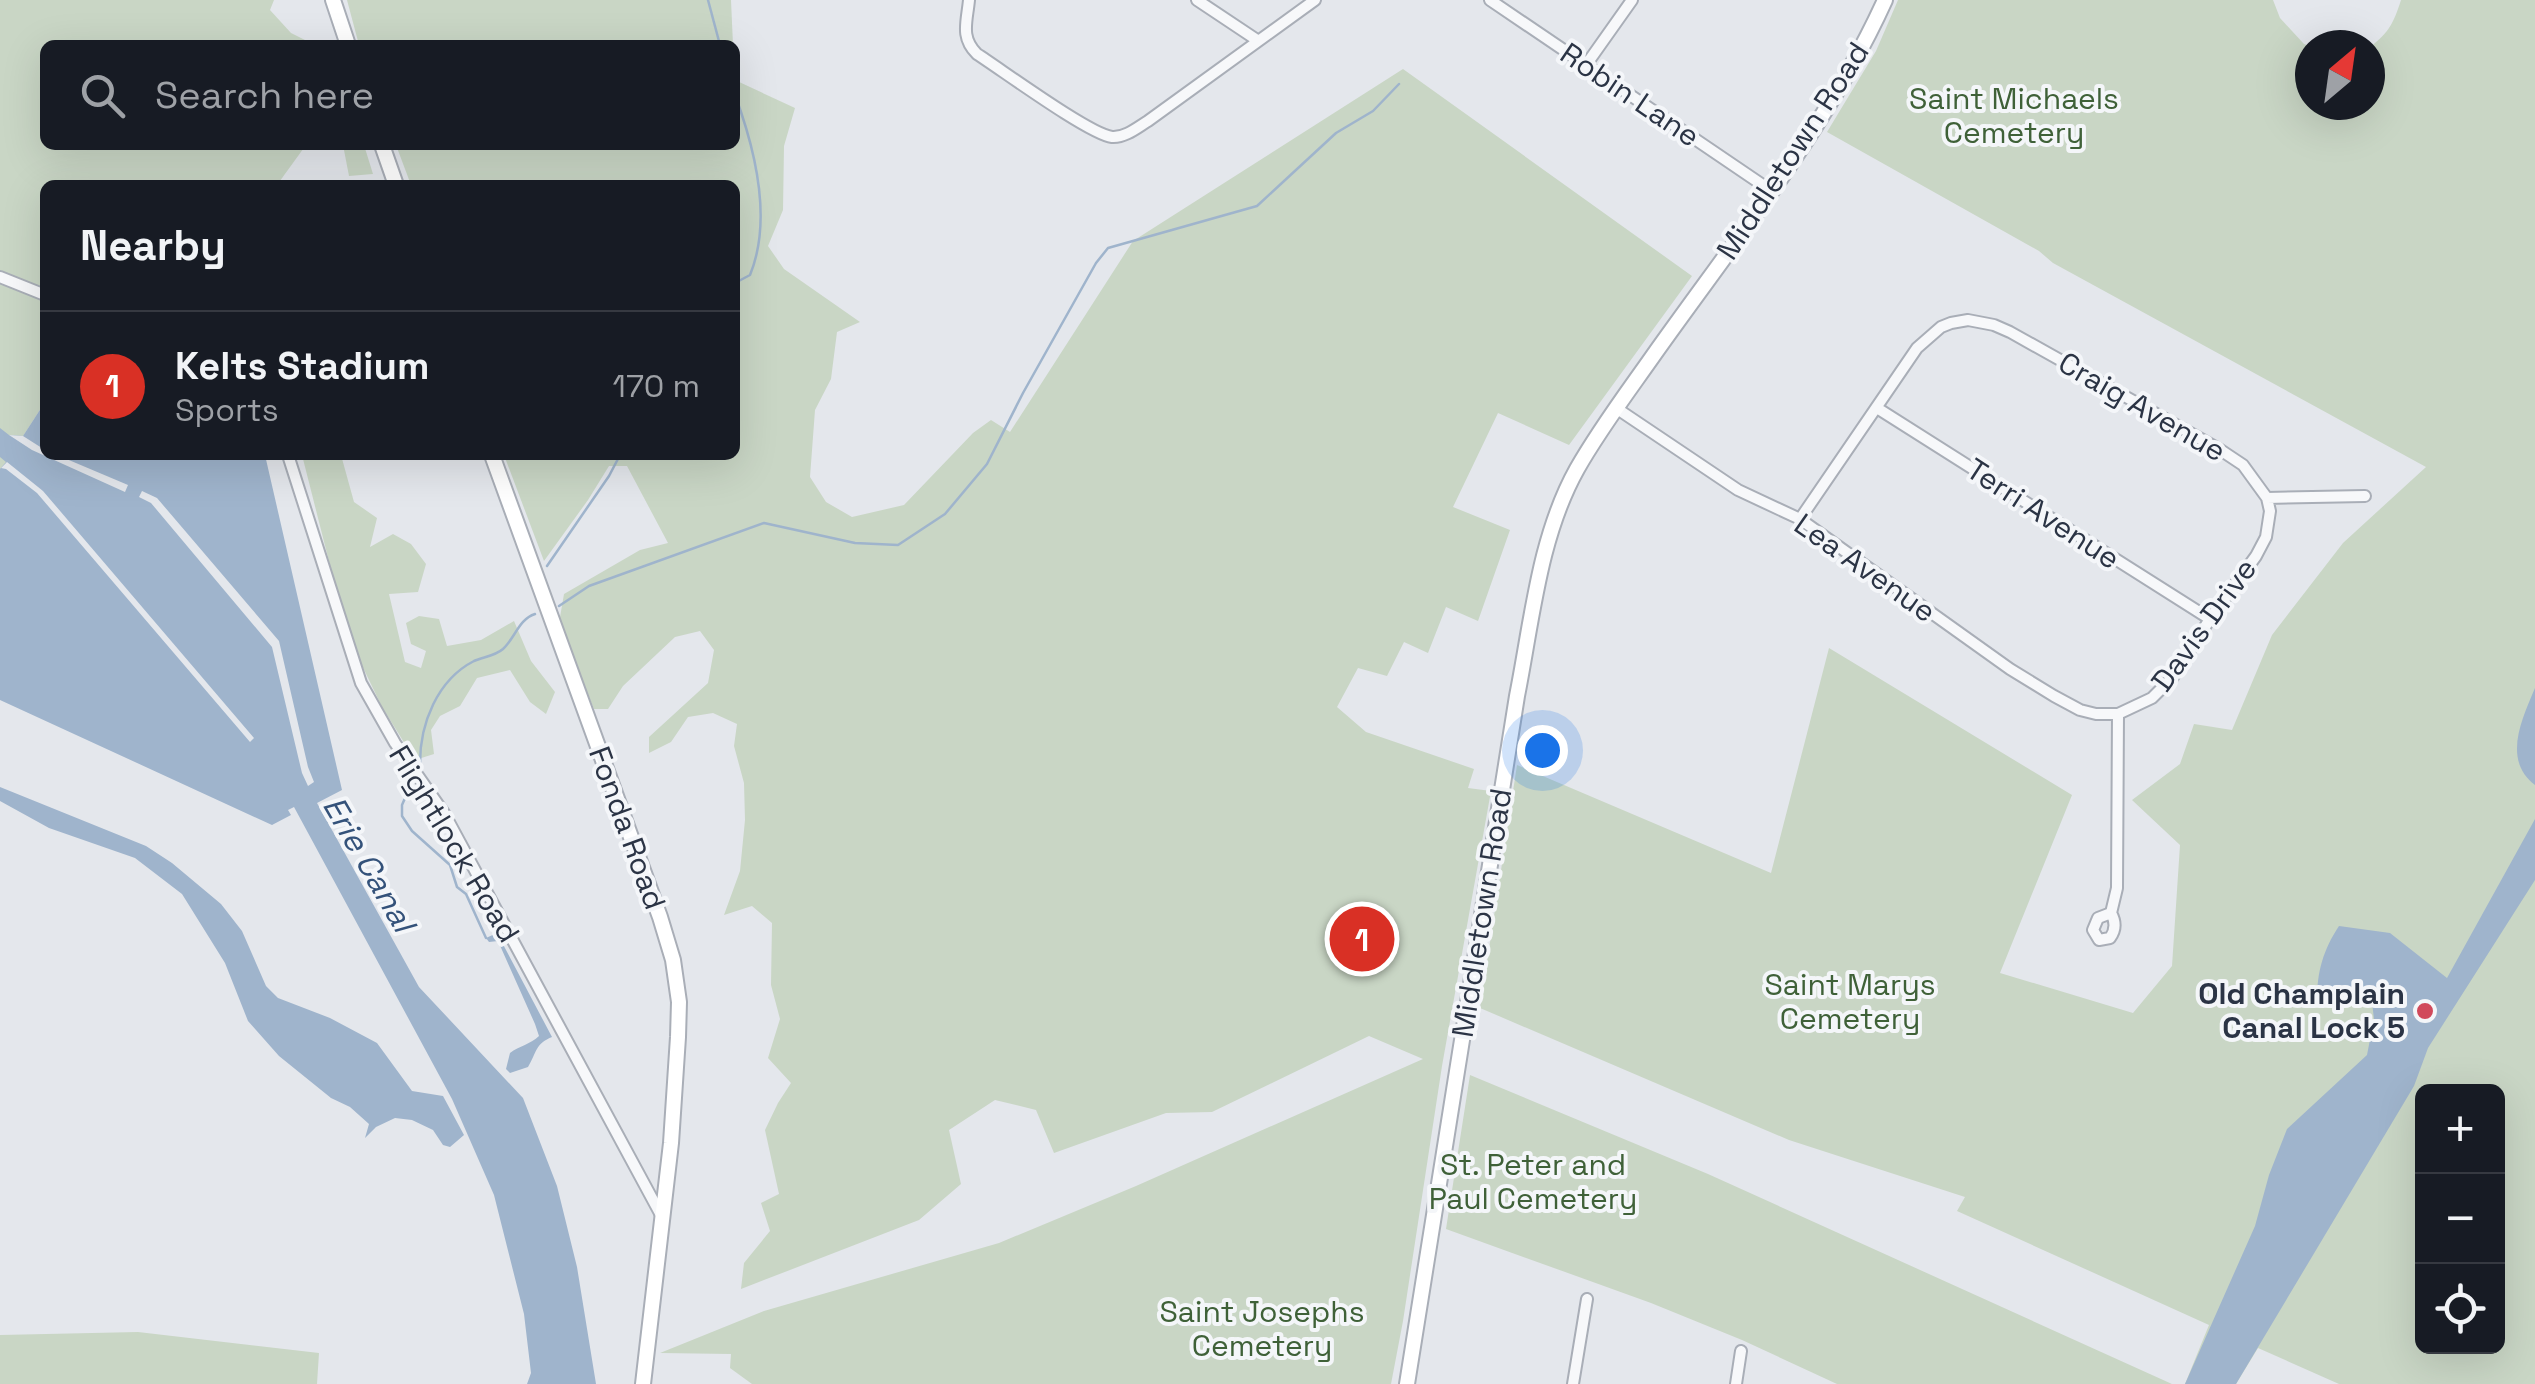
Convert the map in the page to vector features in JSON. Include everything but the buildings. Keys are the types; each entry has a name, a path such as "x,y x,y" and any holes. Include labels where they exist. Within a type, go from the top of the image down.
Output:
{"street":[{"path":"333,0 346,40"},
{"path":"969,0 967,44 977,54 1109,137 1118,137 1148,121 1315,0"},
{"path":"1197,0 1257,40"},
{"name":"Robin Lane","path":"1490,0 1770,190"},
{"path":"1586,65 1632,0"},
{"name":"Middletown Road","path":"1407,1384 1507,758 1551,534 1576,470 1805,140 1868,38 1885,0"},
{"path":"384,150 394,180"},
{"path":"0,277 40,292"},
{"name":"Craig Avenue","path":"1877,408 1917,348 1941,328 1968,320 1994,325 2219,449 2243,465 2267,498"},
{"name":"Lea Avenue","path":"1616,408 1738,490 1800,519 2039,688 2080,710 2118,714"},
{"path":"1800,519 1877,408"},
{"name":"Terri Avenue","path":"1877,408 2210,618"},
{"name":"Flightlock Road","path":"290,460 361,684 395,743 444,813 661,1216"},
{"name":"Fonda Road","path":"494,460 673,960 679,1002 671,1142 643,1384"},
{"path":"2267,498 2365,496"},
{"name":"Davis Drive","path":"2111,913 2117,888 2118,714 2152,698 2173,677 2266,537 2270,511 2267,498"},
{"path":"1573,1384 1587,1299"},
{"path":"1736,1384 1741,1351"}],"green space":[{"path":"0,0 274,0 270,10 291,33 305,40 40,40 40,150 302,150 281,180 40,180 40,410 0,472"},
{"path":"347,0 731,0 733,40 358,40"},
{"path":"1898,0 2273,0 2280,18 2295,34 2295,120 2385,120 2385,33 2401,0 2535,0 2535,1384 2339,1384 2258,1348 2236,1384 2185,1384 2209,1325 1957,1211 1965,1197 1789,1140 1480,1008 1517,765 1771,873 1829,648 2072,795 2000,973 2133,1013 2172,966 2180,845 2132,800 2180,764 2194,724 2232,730 2272,635 2343,543 2426,467 2053,263 2039,251 1827,132 1876,51"},
{"name":"Saint Josephs Cemetery","path":"1403,69 1692,276 1569,445 1498,413 1453,507 1510,530 1478,621 1446,607 1428,653 1404,642 1387,676 1358,668 1337,707 1366,732 1474,769 1468,788 1491,791 1391,1384 752,1384 730,1368 731,1354 660,1353 764,1311 999,1243 1423,1059 1369,1036 1212,1112 1166,1113 1054,1153 1036,1110 995,1100 949,1130 961,1184 919,1220 741,1289 744,1263 770,1231 761,1203 779,1194 765,1130 791,1083 768,1058 780,1019 771,985 772,923 752,906 724,915 740,871 745,820 744,783 734,746 737,724 713,713 688,717 671,742 649,753 649,737 708,683 714,650 700,631 675,637 623,686 608,709 594,709 559,623 564,594 640,550 668,543 627,466 609,466 544,561 506,460 740,460 740,180 409,180 398,150 740,150 740,82 795,108 784,146 783,210 768,246 784,269 860,322 837,332 831,379 815,410 810,477 826,502 852,517 904,505 973,433 991,420 1010,432 1133,241"},
{"path":"344,150 366,150 373,174 349,176"},
{"path":"303,460 342,460 354,502 377,518 370,547 393,534 411,544 426,564 418,592 389,594 405,662 421,668 426,651 411,644 406,623 419,616 439,619 447,646 481,640 514,621 531,661 555,692 546,714 530,702 510,670 477,678 460,706 440,716 431,730 434,754 415,760 382,707 356,653"},
{"name":"St. Peter and Paul Cemetery","path":"1470,1075 1708,1174 2172,1384 1837,1384 1651,1303 1446,1229"},
{"path":"138,1332 319,1353 317,1384 0,1384 0,1335"}],"water":[{"path":"40,410 40,460 266,460 342,790 317,803 419,987 523,1098 557,1186 577,1267 596,1384 527,1384 531,1373 524,1314 494,1195 452,1099 294,807 288,810 291,815 272,825 0,700 0,469 6,462 0,457 0,428 9,435 23,436"},
{"path":"2535,688 2535,785 2519,764 2517,751 2521,726"},
{"path":"0,787 146,846 172,863 221,904 242,931 266,986 278,998 330,1018 377,1043 412,1091 443,1096 464,1135 450,1147 443,1145 433,1130 412,1120 395,1118 376,1127 365,1138 369,1124 279,1056 248,1021 225,963 182,894 135,858 49,828 0,801"},
{"path":"2535,819 2535,880 2428,1048 2414,1086 2236,1384 2185,1384 2255,1226 2287,1129 2367,1055 2374,1019 2371,994 2317,1001 2322,962 2333,935 2339,926 2390,933 2447,978"},
{"path":"497,933 552,1037 539,1046 528,1067 510,1073 506,1069 510,1053 539,1036 498,941 489,942 486,938"}],"pier":[{"path":"9,435 23,436 40,447 40,454"},
{"path":"54,460 69,460 128,485 125,492"},
{"path":"7,462 43,491 254,738 250,742 37,493 1,468"},
{"path":"142,491 157,498 279,641 314,782 308,786 272,647 151,503 139,497"}],"waterway":[{"path":"708,0 719,40"},
{"path":"559,606 589,586 764,523 855,543 898,545 945,514 987,464 1023,393 1108,248 1257,206 1336,133 1373,111 1399,84"},
{"path":"740,110 755,161 761,208 757,253 750,275 740,280"},
{"path":"547,566 617,460"},
{"path":"420,763 427,719 450,679 474,661 503,649 525,620 535,614"},
{"path":"412,782 402,805 402,816 412,831 450,865 457,887 466,894 486,938"}],"place":[{"name":"Kelts Stadium","path":"1362,939"},
{"name":"Old Champlain Canal Lock 5","path":"2425,1011"}],"park label":[{"name":"Saint Michaels Cemetery","path":"2014,116"},
{"name":"Saint Marys Cemetery","path":"1850,1002"}],"water label":[{"name":"Erie Canal","path":"369,864"}]}
